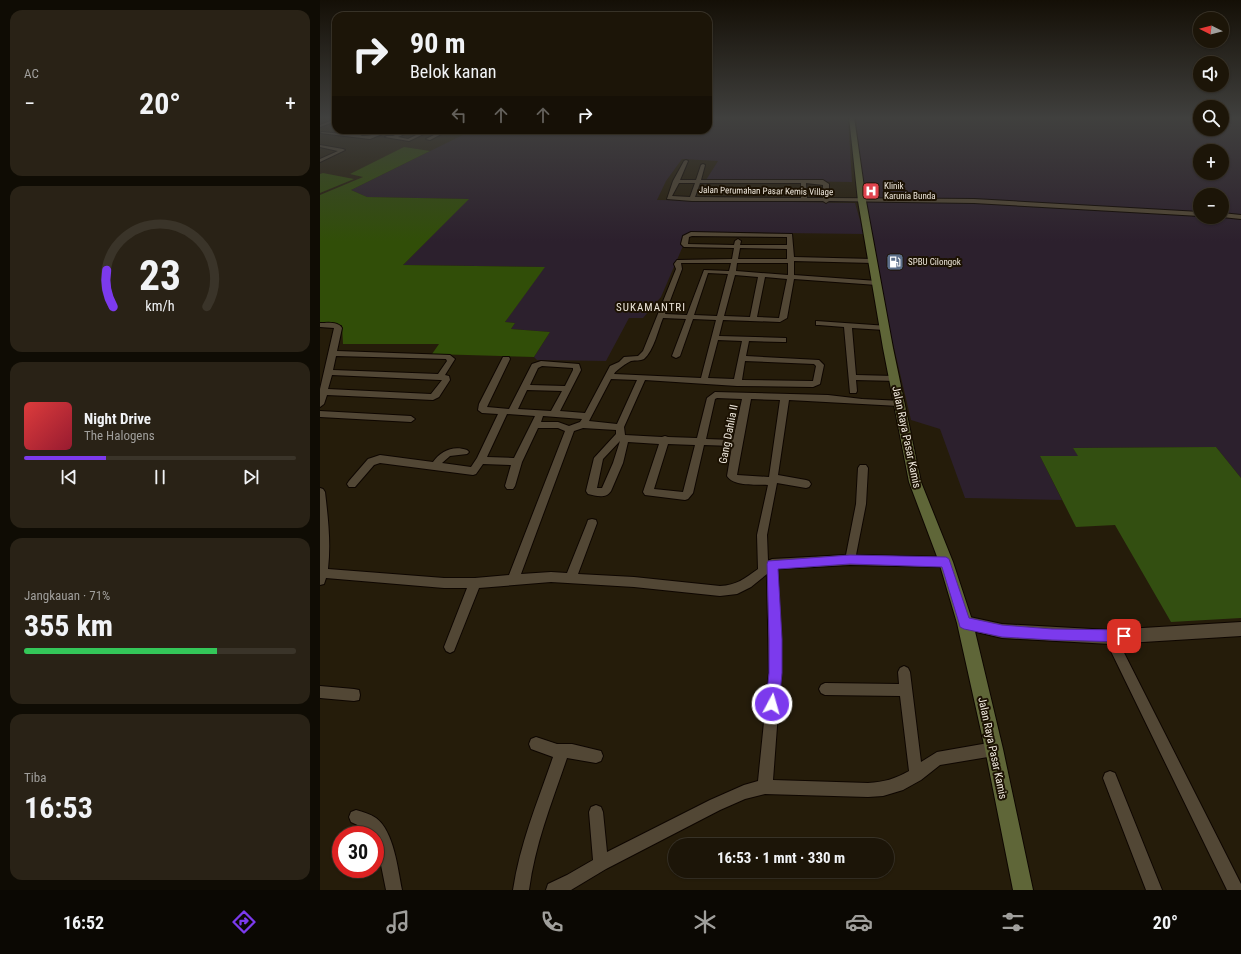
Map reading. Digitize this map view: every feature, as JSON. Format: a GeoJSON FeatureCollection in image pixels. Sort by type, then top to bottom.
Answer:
{"type":"FeatureCollection","features":[{"type":"Feature","properties":{"kind":"main road","name":"Jalan Raya Pasar Kamis"},"geometry":{"type":"LineString","coordinates":[[856,159],[862,201],[894,379],[915,482],[946,562],[964,623],[994,749],[1023,890]]}},
{"type":"Feature","properties":{"kind":"street"},"geometry":{"type":"LineString","coordinates":[[676,181],[686,161]]}},
{"type":"Feature","properties":{"kind":"street"},"geometry":{"type":"LineString","coordinates":[[692,199],[696,181],[703,165]]}},
{"type":"Feature","properties":{"kind":"street","name":"Jalan Perumahan Pasar Kemis Village"},"geometry":{"type":"LineString","coordinates":[[826,201],[826,184],[803,182],[781,191],[760,191],[738,190],[718,181],[676,181],[669,199],[692,199],[716,193],[738,190],[781,191],[804,200],[826,201],[974,201],[1193,214]]}},
{"type":"Feature","properties":{"kind":"street"},"geometry":{"type":"LineString","coordinates":[[716,193],[718,181]]}},
{"type":"Feature","properties":{"kind":"street"},"geometry":{"type":"LineString","coordinates":[[803,182],[804,200]]}},
{"type":"Feature","properties":{"kind":"street"},"geometry":{"type":"LineString","coordinates":[[1229,216],[1241,217]]}},
{"type":"Feature","properties":{"kind":"street"},"geometry":{"type":"LineString","coordinates":[[660,316],[782,320],[790,277],[790,247],[790,237],[789,235],[691,234],[686,236],[684,244],[686,246],[790,247]]}},
{"type":"Feature","properties":{"kind":"street"},"geometry":{"type":"LineString","coordinates":[[704,380],[732,273],[739,234]]}},
{"type":"Feature","properties":{"kind":"street"},"geometry":{"type":"LineString","coordinates":[[513,580],[570,429],[585,420],[615,366],[622,364],[628,359],[640,358],[646,352],[679,269],[677,264],[679,261],[873,261]]}},
{"type":"Feature","properties":{"kind":"street"},"geometry":{"type":"LineString","coordinates":[[676,356],[706,271],[877,283]]}},
{"type":"Feature","properties":{"kind":"street"},"geometry":{"type":"LineString","coordinates":[[754,320],[762,274]]}},
{"type":"Feature","properties":{"kind":"street"},"geometry":{"type":"LineString","coordinates":[[819,323],[885,328]]}},
{"type":"Feature","properties":{"kind":"street"},"geometry":{"type":"LineString","coordinates":[[320,325],[337,326],[338,328],[329,372],[320,404]]}},
{"type":"Feature","properties":{"kind":"street"},"geometry":{"type":"LineString","coordinates":[[848,326],[853,391]]}},
{"type":"Feature","properties":{"kind":"street"},"geometry":{"type":"LineString","coordinates":[[714,338],[783,340]]}},
{"type":"Feature","properties":{"kind":"street"},"geometry":{"type":"LineString","coordinates":[[737,382],[746,339]]}},
{"type":"Feature","properties":{"kind":"street"},"geometry":{"type":"LineString","coordinates":[[332,353],[450,359],[451,361],[440,377]]}},
{"type":"Feature","properties":{"kind":"street"},"geometry":{"type":"LineString","coordinates":[[609,376],[737,382],[813,384],[817,382],[820,365],[816,362],[742,358]]}},
{"type":"Feature","properties":{"kind":"street"},"geometry":{"type":"LineString","coordinates":[[506,359],[482,408],[484,411],[554,414],[585,420],[621,434],[665,439],[737,443]]}},
{"type":"Feature","properties":{"kind":"street"},"geometry":{"type":"LineString","coordinates":[[352,484],[375,460],[380,459],[435,467],[470,471],[474,470],[535,366],[541,363],[576,366],[577,370],[554,414]]}},
{"type":"Feature","properties":{"kind":"street"},"geometry":{"type":"LineString","coordinates":[[324,392],[428,398],[436,395],[446,380],[440,377],[329,372]]}},
{"type":"Feature","properties":{"kind":"street"},"geometry":{"type":"LineString","coordinates":[[853,377],[894,379]]}},
{"type":"Feature","properties":{"kind":"street"},"geometry":{"type":"LineString","coordinates":[[621,434],[599,458],[591,492],[603,493],[606,491],[618,464],[621,434],[642,378]]}},
{"type":"Feature","properties":{"kind":"street"},"geometry":{"type":"LineString","coordinates":[[524,387],[567,389]]}},
{"type":"Feature","properties":{"kind":"street"},"geometry":{"type":"LineString","coordinates":[[665,439],[648,492],[683,496],[688,493],[712,397],[717,395],[785,397],[899,403]]}},
{"type":"Feature","properties":{"kind":"street","name":"Gang Dahlia II"},"geometry":{"type":"LineString","coordinates":[[747,396],[737,443],[733,478],[773,478]]}},
{"type":"Feature","properties":{"kind":"street"},"geometry":{"type":"LineString","coordinates":[[765,787],[775,673],[767,568],[762,535],[773,478],[785,397]]}},
{"type":"Feature","properties":{"kind":"street"},"geometry":{"type":"LineString","coordinates":[[320,414],[411,419]]}},
{"type":"Feature","properties":{"kind":"street"},"geometry":{"type":"LineString","coordinates":[[510,486],[517,462],[540,414]]}},
{"type":"Feature","properties":{"kind":"street"},"geometry":{"type":"LineString","coordinates":[[534,425],[558,425],[570,429]]}},
{"type":"Feature","properties":{"kind":"street"},"geometry":{"type":"LineString","coordinates":[[435,467],[444,454],[450,452],[464,452]]}},
{"type":"Feature","properties":{"kind":"street"},"geometry":{"type":"LineString","coordinates":[[481,460],[517,462]]}},
{"type":"Feature","properties":{"kind":"street"},"geometry":{"type":"LineString","coordinates":[[850,560],[861,504],[863,468]]}},
{"type":"Feature","properties":{"kind":"street"},"geometry":{"type":"LineString","coordinates":[[773,478],[806,484]]}},
{"type":"Feature","properties":{"kind":"street"},"geometry":{"type":"LineString","coordinates":[[320,492],[321,512],[324,522],[325,547],[321,576],[444,583],[475,583],[551,577],[634,582],[720,591],[733,590],[747,583],[767,568],[850,560],[946,562]]}},
{"type":"Feature","properties":{"kind":"street"},"geometry":{"type":"LineString","coordinates":[[571,578],[592,523]]}},
{"type":"Feature","properties":{"kind":"street"},"geometry":{"type":"LineString","coordinates":[[450,647],[475,583]]}},
{"type":"Feature","properties":{"kind":"street"},"geometry":{"type":"LineString","coordinates":[[964,623],[1002,631],[1110,637],[1241,629]]}},
{"type":"Feature","properties":{"kind":"street"},"geometry":{"type":"LineString","coordinates":[[1110,637],[1234,890]]}},
{"type":"Feature","properties":{"kind":"street"},"geometry":{"type":"LineString","coordinates":[[904,672],[916,775]]}},
{"type":"Feature","properties":{"kind":"street"},"geometry":{"type":"LineString","coordinates":[[825,689],[906,690]]}},
{"type":"Feature","properties":{"kind":"street"},"geometry":{"type":"LineString","coordinates":[[320,692],[354,695]]}},
{"type":"Feature","properties":{"kind":"street"},"geometry":{"type":"LineString","coordinates":[[536,744],[556,751],[572,751],[596,756]]}},
{"type":"Feature","properties":{"kind":"street"},"geometry":{"type":"LineString","coordinates":[[554,890],[714,805],[744,792],[765,787],[868,790],[883,789],[898,785],[916,775],[937,759],[994,749]]}},
{"type":"Feature","properties":{"kind":"street"},"geometry":{"type":"LineString","coordinates":[[521,890],[524,867],[529,847],[562,751]]}},
{"type":"Feature","properties":{"kind":"street"},"geometry":{"type":"LineString","coordinates":[[1110,778],[1154,890]]}},
{"type":"Feature","properties":{"kind":"street"},"geometry":{"type":"LineString","coordinates":[[596,812],[601,864]]}},
{"type":"Feature","properties":{"kind":"street"},"geometry":{"type":"LineString","coordinates":[[356,817],[372,824],[378,831],[385,846],[394,890]]}},
{"type":"Feature","properties":{"kind":"shaded area"},"geometry":{"type":"Polygon","coordinates":[[[415,159],[851,159],[852,182],[706,180],[718,161],[682,159],[666,181],[657,200],[855,203],[864,234],[689,232],[661,297],[643,318],[629,318],[606,361],[537,360],[534,357],[550,332],[511,329],[515,323],[505,322],[544,267],[403,265],[468,199],[367,197],[351,190],[415,159]]]}},
{"type":"Feature","properties":{"kind":"shaded area"},"geometry":{"type":"Polygon","coordinates":[[[860,159],[1193,159],[1193,180],[1229,180],[1229,159],[1241,159],[1241,478],[1216,447],[1073,448],[1079,456],[1040,456],[1062,500],[965,498],[940,429],[911,420],[890,331],[862,182],[860,159]]]}},
{"type":"Feature","properties":{"kind":"green space"},"geometry":{"type":"Polygon","coordinates":[[[381,159],[415,159],[351,190],[367,197],[469,199],[403,265],[545,267],[505,322],[515,323],[511,329],[550,332],[534,357],[432,354],[439,344],[343,344],[342,325],[320,324],[320,195],[363,177],[350,174],[381,159]]]}},
{"type":"Feature","properties":{"kind":"green space"},"geometry":{"type":"Polygon","coordinates":[[[323,173],[354,179],[320,193],[320,174],[323,173]]]}},
{"type":"Feature","properties":{"kind":"green space"},"geometry":{"type":"Polygon","coordinates":[[[1216,447],[1241,478],[1241,618],[1171,622],[1115,525],[1076,527],[1040,456],[1078,456],[1073,448],[1216,447]]]}},
{"type":"Feature","properties":{"kind":"place","name":"Klinik Karunia Bunda"},"geometry":{"type":"Point","coordinates":[871,191]}},
{"type":"Feature","properties":{"kind":"place","name":"SPBU Cilongok"},"geometry":{"type":"Point","coordinates":[895,262]}},
{"type":"Feature","properties":{"kind":"district","name":"SUKAMANTRI"},"geometry":{"type":"Point","coordinates":[651,307]}},
{"type":"Feature","properties":{"kind":"route"},"geometry":{"type":"LineString","coordinates":[[772,704],[776,639],[772,564],[850,560],[946,562],[964,623],[1002,631],[1110,637],[1124,636]]}}]}
